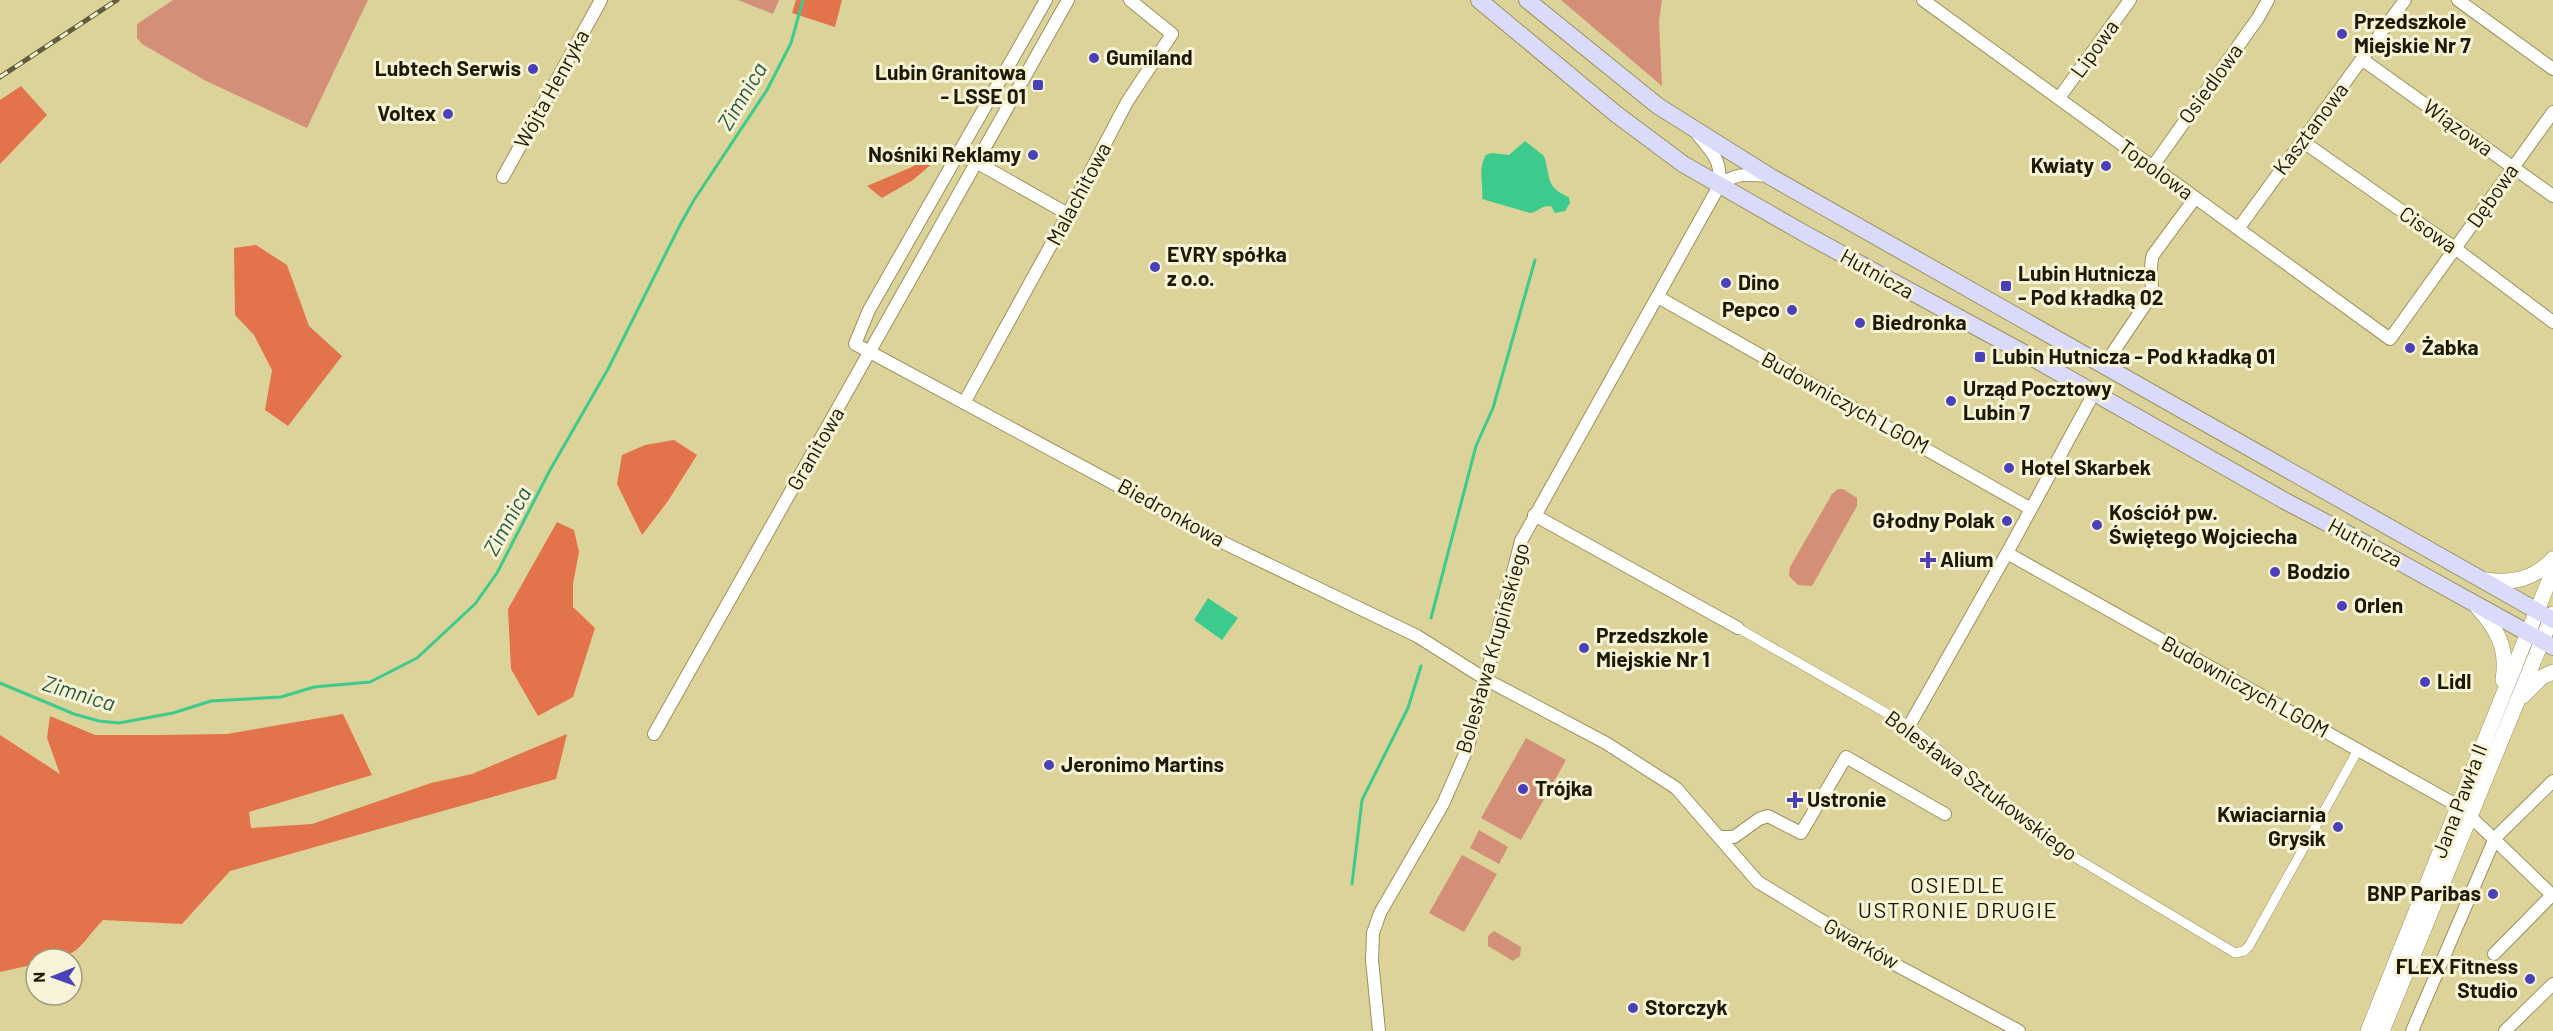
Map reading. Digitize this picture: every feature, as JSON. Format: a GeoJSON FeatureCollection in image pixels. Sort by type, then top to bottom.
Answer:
{"type":"FeatureCollection","features":[{"type":"Feature","properties":{"kind":"main road","name":"Hutnicza"},"geometry":{"type":"LineString","coordinates":[[1479,0],[1616,114],[1683,164],[1719,186],[1906,290],[2024,352],[2285,501],[2472,601],[2547,644]]}},
{"type":"Feature","properties":{"kind":"main road","name":"Hutnicza"},"geometry":{"type":"LineString","coordinates":[[1527,0],[1658,106],[1771,177],[2548,616]]}},
{"type":"Feature","properties":{"kind":"street","name":"Wójta Henryka"},"geometry":{"type":"LineString","coordinates":[[503,177],[601,0]]}},
{"type":"Feature","properties":{"kind":"street"},"geometry":{"type":"LineString","coordinates":[[1046,0],[958,155],[976,162],[1068,214]]}},
{"type":"Feature","properties":{"kind":"street","name":"Granitowa"},"geometry":{"type":"LineString","coordinates":[[654,734],[1068,0]]}},
{"type":"Feature","properties":{"kind":"street","name":"Malachitowa"},"geometry":{"type":"LineString","coordinates":[[964,403],[1127,102],[1172,34],[1130,0]]}},
{"type":"Feature","properties":{"kind":"street","name":"Lipowa"},"geometry":{"type":"LineString","coordinates":[[2059,98],[2130,0]]}},
{"type":"Feature","properties":{"kind":"street","name":"Osiedlowa"},"geometry":{"type":"LineString","coordinates":[[2152,166],[2258,18],[2268,0]]}},
{"type":"Feature","properties":{"kind":"street","name":"Kasztanowa"},"geometry":{"type":"LineString","coordinates":[[2238,229],[2405,0]]}},
{"type":"Feature","properties":{"kind":"street"},"geometry":{"type":"LineString","coordinates":[[2458,0],[2553,69]]}},
{"type":"Feature","properties":{"kind":"street","name":"Topolowa"},"geometry":{"type":"LineString","coordinates":[[1929,2],[2390,339]]}},
{"type":"Feature","properties":{"kind":"street","name":"Wiązowa"},"geometry":{"type":"LineString","coordinates":[[2363,60],[2553,196]]}},
{"type":"Feature","properties":{"kind":"street","name":"Dębowa"},"geometry":{"type":"LineString","coordinates":[[2390,339],[2553,112]]}},
{"type":"Feature","properties":{"kind":"street"},"geometry":{"type":"LineString","coordinates":[[1695,131],[1718,162],[1721,172],[1719,186]]}},
{"type":"Feature","properties":{"kind":"street","name":"Cisowa"},"geometry":{"type":"LineString","coordinates":[[2302,141],[2456,249],[2552,322]]}},
{"type":"Feature","properties":{"kind":"street","name":"Biedronkowa"},"geometry":{"type":"LineString","coordinates":[[958,155],[869,310],[855,344],[1224,543],[1417,636],[1487,680]]}},
{"type":"Feature","properties":{"kind":"street"},"geometry":{"type":"LineString","coordinates":[[1719,186],[1736,175],[1771,177]]}},
{"type":"Feature","properties":{"kind":"street","name":"Bolesława Krupińskiego"},"geometry":{"type":"LineString","coordinates":[[1379,1031],[1372,960],[1373,933],[1380,914],[1443,804],[1468,747],[1487,680],[1515,562],[1534,515],[1719,186]]}},
{"type":"Feature","properties":{"kind":"street"},"geometry":{"type":"LineString","coordinates":[[2104,364],[2151,296],[2153,288],[2150,262],[2153,255],[2195,198]]}},
{"type":"Feature","properties":{"kind":"street","name":"Budowniczych LGOM"},"geometry":{"type":"LineString","coordinates":[[1658,297],[2031,509]]}},
{"type":"Feature","properties":{"kind":"street"},"geometry":{"type":"LineString","coordinates":[[1909,726],[2094,393]]}},
{"type":"Feature","properties":{"kind":"street","name":"Bolesława Sztukowskiego"},"geometry":{"type":"LineString","coordinates":[[1534,515],[1909,726],[2056,846],[2225,948],[2238,953],[2249,946],[2358,750]]}},
{"type":"Feature","properties":{"kind":"street","name":"Budowniczych LGOM"},"geometry":{"type":"LineString","coordinates":[[2007,553],[2458,806]]}},
{"type":"Feature","properties":{"kind":"street"},"geometry":{"type":"LineString","coordinates":[[2487,580],[2504,583],[2527,578],[2541,571],[2553,559]]}},
{"type":"Feature","properties":{"kind":"street","name":"Jana Pawła II"},"geometry":{"type":"LineString","coordinates":[[2382,1031],[2517,702],[2547,644],[2553,571]]}},
{"type":"Feature","properties":{"kind":"street"},"geometry":{"type":"LineString","coordinates":[[2472,601],[2491,622],[2499,635],[2505,653],[2497,707]]}},
{"type":"Feature","properties":{"kind":"street","name":"Jana Pawła II"},"geometry":{"type":"LineString","coordinates":[[2368,1031],[2527,632],[2548,616]]}},
{"type":"Feature","properties":{"kind":"street"},"geometry":{"type":"LineString","coordinates":[[2517,702],[2542,677],[2553,672]]}},
{"type":"Feature","properties":{"kind":"street","name":"Gwarków"},"geometry":{"type":"LineString","coordinates":[[1487,680],[1606,743],[1676,788],[1758,882],[1884,958],[2019,1031]]}},
{"type":"Feature","properties":{"kind":"street"},"geometry":{"type":"LineString","coordinates":[[1719,837],[1734,837],[1759,819],[1768,816],[1801,833],[1846,757],[1945,814]]}},
{"type":"Feature","properties":{"kind":"street"},"geometry":{"type":"LineString","coordinates":[[2412,1031],[2494,838],[2553,781]]}},
{"type":"Feature","properties":{"kind":"street"},"geometry":{"type":"LineString","coordinates":[[2458,806],[2553,895],[2493,954]]}},
{"type":"Feature","properties":{"kind":"street"},"geometry":{"type":"LineString","coordinates":[[2505,1031],[2553,984]]}},
{"type":"Feature","properties":{"kind":"shaded area"},"geometry":{"type":"Polygon","coordinates":[[[173,0],[368,0],[307,128],[206,81],[142,44],[137,38],[137,24],[173,0]]]}},
{"type":"Feature","properties":{"kind":"shaded area"},"geometry":{"type":"Polygon","coordinates":[[[738,0],[779,0],[773,14],[738,0]]]}},
{"type":"Feature","properties":{"kind":"shaded area"},"geometry":{"type":"Polygon","coordinates":[[[796,0],[842,0],[835,27],[792,13],[796,0]]]}},
{"type":"Feature","properties":{"kind":"shaded area"},"geometry":{"type":"Polygon","coordinates":[[[1561,0],[1662,0],[1659,21],[1662,86],[1561,0]]]}},
{"type":"Feature","properties":{"kind":"shaded area"},"geometry":{"type":"Polygon","coordinates":[[[21,86],[47,115],[0,164],[0,100],[21,86]]]}},
{"type":"Feature","properties":{"kind":"shaded area"},"geometry":{"type":"Polygon","coordinates":[[[1525,141],[1544,156],[1552,185],[1569,197],[1570,203],[1565,211],[1555,213],[1551,206],[1548,206],[1530,213],[1482,199],[1481,171],[1486,155],[1491,153],[1509,155],[1525,141]]]}},
{"type":"Feature","properties":{"kind":"shaded area"},"geometry":{"type":"Polygon","coordinates":[[[938,150],[942,155],[913,180],[882,198],[867,186],[912,167],[938,150]]]}},
{"type":"Feature","properties":{"kind":"shaded area"},"geometry":{"type":"Polygon","coordinates":[[[256,245],[287,265],[309,326],[342,356],[288,426],[265,410],[272,370],[254,335],[235,315],[234,248],[256,245]]]}},
{"type":"Feature","properties":{"kind":"shaded area"},"geometry":{"type":"Polygon","coordinates":[[[674,440],[697,455],[668,501],[642,535],[617,484],[622,455],[645,445],[674,440]]]}},
{"type":"Feature","properties":{"kind":"shaded area"},"geometry":{"type":"Polygon","coordinates":[[[1838,489],[1843,489],[1857,498],[1857,506],[1812,586],[1798,585],[1789,576],[1790,567],[1832,494],[1838,489]]]}},
{"type":"Feature","properties":{"kind":"shaded area"},"geometry":{"type":"Polygon","coordinates":[[[557,522],[574,530],[579,552],[573,584],[573,607],[595,628],[573,697],[538,716],[511,669],[508,609],[557,522]]]}},
{"type":"Feature","properties":{"kind":"shaded area"},"geometry":{"type":"Polygon","coordinates":[[[1208,598],[1238,618],[1222,640],[1194,620],[1208,598]]]}},
{"type":"Feature","properties":{"kind":"shaded area"},"geometry":{"type":"Polygon","coordinates":[[[343,714],[372,775],[249,812],[251,828],[312,824],[431,783],[472,774],[567,734],[556,779],[230,871],[182,924],[103,920],[79,947],[24,947],[24,967],[0,972],[0,735],[60,774],[47,738],[50,716],[95,735],[227,734],[343,714]]]}},
{"type":"Feature","properties":{"kind":"shaded area","name":"Trójka"},"geometry":{"type":"Polygon","coordinates":[[[1526,738],[1566,760],[1521,840],[1481,818],[1526,738]]]}},
{"type":"Feature","properties":{"kind":"shaded area"},"geometry":{"type":"Polygon","coordinates":[[[1479,830],[1508,847],[1499,864],[1470,848],[1479,830]]]}},
{"type":"Feature","properties":{"kind":"shaded area"},"geometry":{"type":"Polygon","coordinates":[[[1462,855],[1497,874],[1464,932],[1429,913],[1462,855]]]}},
{"type":"Feature","properties":{"kind":"shaded area"},"geometry":{"type":"Polygon","coordinates":[[[1494,931],[1521,947],[1520,956],[1513,961],[1488,946],[1488,936],[1494,931]]]}},
{"type":"Feature","properties":{"kind":"waterway","name":"Zimnica"},"geometry":{"type":"LineString","coordinates":[[0,683],[74,714],[99,721],[119,723],[173,713],[211,701],[281,697],[314,687],[370,682],[417,658],[475,604],[497,573],[550,470],[608,369],[680,225],[767,90],[791,43],[803,0]]}},
{"type":"Feature","properties":{"kind":"waterway"},"geometry":{"type":"LineString","coordinates":[[1431,618],[1476,446],[1493,408],[1535,260]]}},
{"type":"Feature","properties":{"kind":"waterway"},"geometry":{"type":"LineString","coordinates":[[1352,884],[1362,800],[1408,708],[1421,666]]}},
{"type":"Feature","properties":{"kind":"railway"},"geometry":{"type":"LineString","coordinates":[[0,77],[117,0]]}},
{"type":"Feature","properties":{"kind":"place","name":"Przedszkole Miejskie Nr 7"},"geometry":{"type":"Point","coordinates":[2342,34]}},
{"type":"Feature","properties":{"kind":"place","name":"Gumiland"},"geometry":{"type":"Point","coordinates":[1094,58]}},
{"type":"Feature","properties":{"kind":"place","name":"Lubtech Serwis"},"geometry":{"type":"Point","coordinates":[533,69]}},
{"type":"Feature","properties":{"kind":"place","name":"Lubin Granitowa - LSSE 01"},"geometry":{"type":"Point","coordinates":[1038,85]}},
{"type":"Feature","properties":{"kind":"place","name":"Voltex"},"geometry":{"type":"Point","coordinates":[448,114]}},
{"type":"Feature","properties":{"kind":"place","name":"Nośniki Reklamy"},"geometry":{"type":"Point","coordinates":[1033,155]}},
{"type":"Feature","properties":{"kind":"place","name":"Kwiaty"},"geometry":{"type":"Point","coordinates":[2106,166]}},
{"type":"Feature","properties":{"kind":"place","name":"EVRY spółka z o.o."},"geometry":{"type":"Point","coordinates":[1155,267]}},
{"type":"Feature","properties":{"kind":"place","name":"Dino"},"geometry":{"type":"Point","coordinates":[1726,283]}},
{"type":"Feature","properties":{"kind":"place","name":"Lubin Hutnicza - Pod kładką 02"},"geometry":{"type":"Point","coordinates":[2006,286]}},
{"type":"Feature","properties":{"kind":"place","name":"Pepco"},"geometry":{"type":"Point","coordinates":[1792,310]}},
{"type":"Feature","properties":{"kind":"place","name":"Biedronka"},"geometry":{"type":"Point","coordinates":[1860,323]}},
{"type":"Feature","properties":{"kind":"place","name":"Żabka"},"geometry":{"type":"Point","coordinates":[2410,348]}},
{"type":"Feature","properties":{"kind":"place","name":"Lubin Hutnicza - Pod kładką 01"},"geometry":{"type":"Point","coordinates":[1980,357]}},
{"type":"Feature","properties":{"kind":"place","name":"Urząd Pocztowy Lubin 7"},"geometry":{"type":"Point","coordinates":[1951,401]}},
{"type":"Feature","properties":{"kind":"place","name":"Hotel Skarbek"},"geometry":{"type":"Point","coordinates":[2009,468]}},
{"type":"Feature","properties":{"kind":"place","name":"Głodny Polak"},"geometry":{"type":"Point","coordinates":[2007,521]}},
{"type":"Feature","properties":{"kind":"place","name":"Kościół pw. Świętego Wojciecha"},"geometry":{"type":"Point","coordinates":[2097,525]}},
{"type":"Feature","properties":{"kind":"place","name":"Alium"},"geometry":{"type":"Point","coordinates":[1928,560]}},
{"type":"Feature","properties":{"kind":"place","name":"Bodzio"},"geometry":{"type":"Point","coordinates":[2275,572]}},
{"type":"Feature","properties":{"kind":"place","name":"Orlen"},"geometry":{"type":"Point","coordinates":[2342,606]}},
{"type":"Feature","properties":{"kind":"place","name":"Przedszkole Miejskie Nr 1"},"geometry":{"type":"Point","coordinates":[1584,648]}},
{"type":"Feature","properties":{"kind":"place","name":"Lidl"},"geometry":{"type":"Point","coordinates":[2425,682]}},
{"type":"Feature","properties":{"kind":"place","name":"Jeronimo Martins"},"geometry":{"type":"Point","coordinates":[1049,765]}},
{"type":"Feature","properties":{"kind":"place","name":"Trójka"},"geometry":{"type":"Point","coordinates":[1523,789]}},
{"type":"Feature","properties":{"kind":"place","name":"Ustronie"},"geometry":{"type":"Point","coordinates":[1795,800]}},
{"type":"Feature","properties":{"kind":"place","name":"Kwiaciarnia Grysik"},"geometry":{"type":"Point","coordinates":[2338,827]}},
{"type":"Feature","properties":{"kind":"place","name":"BNP Paribas"},"geometry":{"type":"Point","coordinates":[2493,894]}},
{"type":"Feature","properties":{"kind":"place","name":"FLEX Fitness Studio"},"geometry":{"type":"Point","coordinates":[2530,979]}},
{"type":"Feature","properties":{"kind":"place","name":"Storczyk"},"geometry":{"type":"Point","coordinates":[1633,1008]}},
{"type":"Feature","properties":{"kind":"district","name":"OSIEDLE USTRONIE DRUGIE"},"geometry":{"type":"Point","coordinates":[1958,898]}}]}
